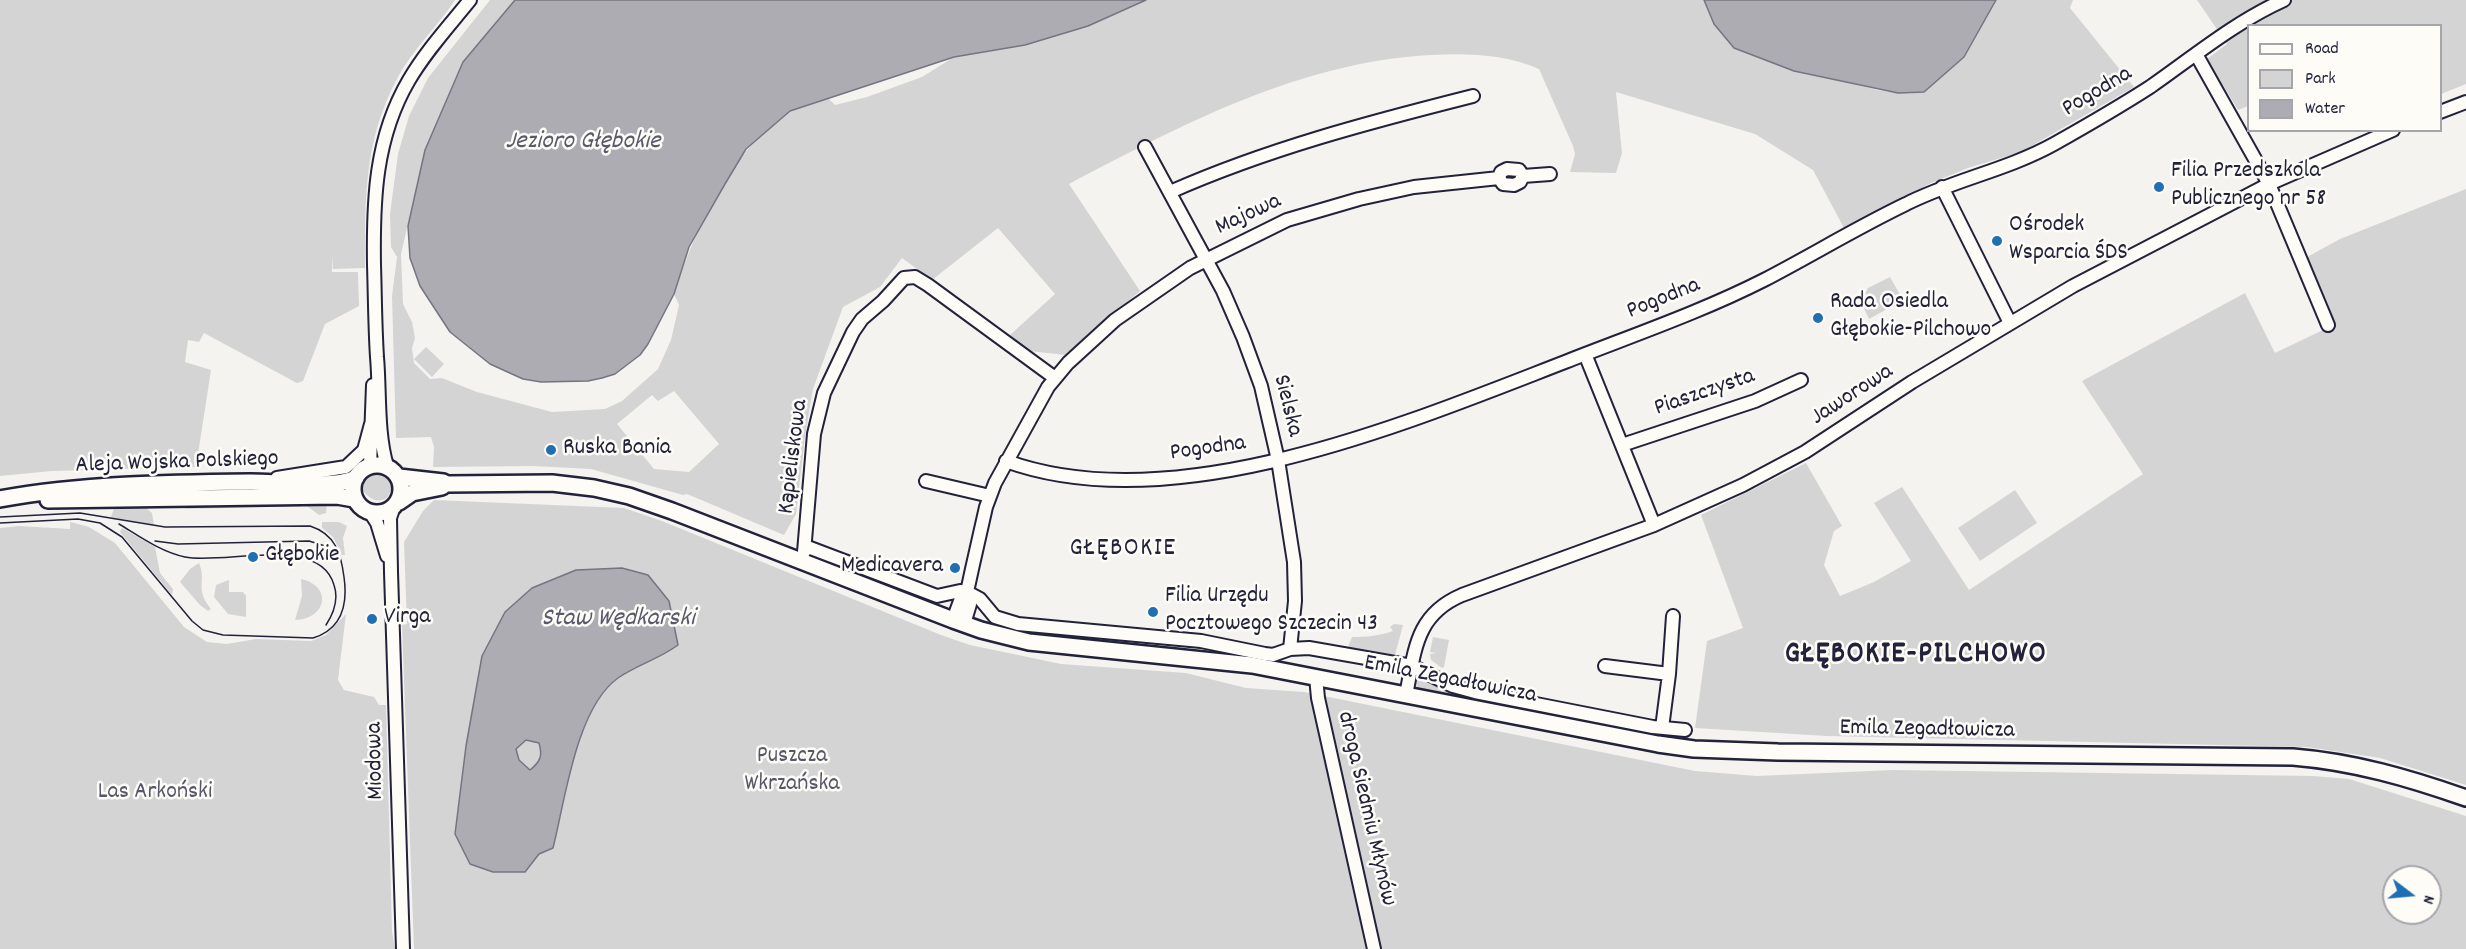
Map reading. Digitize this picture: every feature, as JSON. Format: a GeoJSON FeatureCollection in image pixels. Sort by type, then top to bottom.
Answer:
{"type":"FeatureCollection","features":[{"type":"Feature","properties":{"kind":"main road"},"geometry":{"type":"LineString","coordinates":[[370,466],[387,466],[399,477],[401,486],[396,506],[383,513],[370,512],[354,499],[352,486],[356,477],[370,466]]}},
{"type":"Feature","properties":{"kind":"main road","name":"Aleja Wojska Polskiego"},"geometry":{"type":"LineString","coordinates":[[0,500],[69,489],[251,482],[330,482],[346,481],[356,477]]}},
{"type":"Feature","properties":{"kind":"main road","name":"Emila Zegadłowicza"},"geometry":{"type":"LineString","coordinates":[[399,477],[447,484],[543,482],[606,490],[803,553],[959,622],[1029,642],[1216,660],[1694,749],[1778,752],[2293,757],[2336,761],[2380,770],[2466,798]]}},
{"type":"Feature","properties":{"kind":"main road","name":"Emila Zegadłowicza"},"geometry":{"type":"LineString","coordinates":[[396,506],[412,493],[443,487],[447,484]]}},
{"type":"Feature","properties":{"kind":"main road","name":"Aleja Wojska Polskiego"},"geometry":{"type":"LineString","coordinates":[[0,500],[337,496],[354,499]]}},
{"type":"Feature","properties":{"kind":"street"},"geometry":{"type":"LineString","coordinates":[[387,466],[383,443],[375,333],[373,212],[375,181],[382,144],[395,108],[409,80],[430,48],[470,0]]}},
{"type":"Feature","properties":{"kind":"street","name":"Pogodna"},"geometry":{"type":"LineString","coordinates":[[1006,461],[1052,473],[1121,479],[1212,472],[1278,460],[1396,425],[1698,309],[1762,281],[1908,202],[1942,187],[2037,153],[2123,104],[2251,16],[2284,0]]}},
{"type":"Feature","properties":{"kind":"street"},"geometry":{"type":"LineString","coordinates":[[2196,54],[2269,184],[2328,325]]}},
{"type":"Feature","properties":{"kind":"street"},"geometry":{"type":"LineString","coordinates":[[1170,192],[1216,172],[1290,147],[1473,96]]}},
{"type":"Feature","properties":{"kind":"street"},"geometry":{"type":"LineString","coordinates":[[2442,111],[2466,102]]}},
{"type":"Feature","properties":{"kind":"street","name":"Jaworowa"},"geometry":{"type":"LineString","coordinates":[[1406,695],[1421,630],[1433,613],[1446,602],[1654,525],[1729,492],[1786,463],[1835,434],[1912,382],[2073,286],[2269,184],[2388,132]]}},
{"type":"Feature","properties":{"kind":"street","name":"Sielska"},"geometry":{"type":"LineString","coordinates":[[1145,147],[1208,258],[1252,360],[1266,407],[1278,460],[1295,581],[1290,649]]}},
{"type":"Feature","properties":{"kind":"street","name":"Majowa"},"geometry":{"type":"LineString","coordinates":[[959,622],[970,604],[968,592],[990,496],[1006,461],[1034,410],[1055,378],[1075,356],[1131,307],[1173,278],[1208,258],[1287,220],[1359,199],[1434,184],[1499,177],[1503,184],[1514,185],[1520,182],[1523,176],[1550,174]]}},
{"type":"Feature","properties":{"kind":"street"},"geometry":{"type":"LineString","coordinates":[[1942,187],[2010,323]]}},
{"type":"Feature","properties":{"kind":"street","name":"Kąpieliskowa"},"geometry":{"type":"LineString","coordinates":[[803,553],[815,424],[824,393],[844,346],[862,319],[904,278],[915,277],[928,285],[1055,378]]}},
{"type":"Feature","properties":{"kind":"street"},"geometry":{"type":"LineString","coordinates":[[370,466],[375,333]]}},
{"type":"Feature","properties":{"kind":"street"},"geometry":{"type":"LineString","coordinates":[[1585,354],[1654,525]]}},
{"type":"Feature","properties":{"kind":"street","name":"Piaszczysta"},"geometry":{"type":"LineString","coordinates":[[1622,445],[1755,401],[1801,380]]}},
{"type":"Feature","properties":{"kind":"street"},"geometry":{"type":"LineString","coordinates":[[251,482],[346,467],[364,450],[371,424]]}},
{"type":"Feature","properties":{"kind":"street"},"geometry":{"type":"LineString","coordinates":[[926,481],[990,496]]}},
{"type":"Feature","properties":{"kind":"street","name":"Miodowa"},"geometry":{"type":"LineString","coordinates":[[396,506],[390,518],[403,949]]}},
{"type":"Feature","properties":{"kind":"street","name":"Miodowa"},"geometry":{"type":"LineString","coordinates":[[370,512],[378,523],[392,572]]}},
{"type":"Feature","properties":{"kind":"street"},"geometry":{"type":"LineString","coordinates":[[803,553],[937,596],[960,591],[968,592],[980,599],[995,617],[1018,624],[1201,641],[1273,655],[1290,649],[1309,648],[1412,666],[1453,686],[1474,692],[1662,728],[1685,730]]}},
{"type":"Feature","properties":{"kind":"street"},"geometry":{"type":"LineString","coordinates":[[1662,728],[1673,616]]}},
{"type":"Feature","properties":{"kind":"street"},"geometry":{"type":"LineString","coordinates":[[1605,666],[1669,674]]}},
{"type":"Feature","properties":{"kind":"street","name":"droga Siedmiu Młynów"},"geometry":{"type":"LineString","coordinates":[[1316,677],[1318,698],[1374,949]]}},
{"type":"Feature","properties":{"kind":"green space"},"geometry":{"type":"Polygon","coordinates":[[[0,0],[455,0],[404,67],[387,100],[378,124],[369,170],[365,217],[365,268],[333,269],[332,256],[332,272],[358,272],[359,306],[325,324],[303,381],[297,383],[204,333],[199,342],[188,340],[185,362],[211,370],[196,467],[52,471],[0,476],[0,0]]]}},
{"type":"Feature","properties":{"kind":"green space"},"geometry":{"type":"Polygon","coordinates":[[[490,0],[515,0],[463,62],[425,150],[401,254],[403,304],[412,322],[415,338],[412,348],[414,363],[430,379],[442,378],[477,392],[552,412],[605,409],[622,401],[658,369],[671,340],[679,305],[674,294],[704,218],[732,170],[748,149],[788,112],[827,97],[835,105],[867,97],[922,77],[954,57],[1025,45],[1088,26],[1146,0],[1704,0],[1714,24],[1838,80],[1898,93],[1949,68],[1964,57],[1996,0],[2073,0],[2070,8],[2134,87],[2021,152],[1968,168],[1931,183],[1844,228],[1813,170],[1755,134],[1616,92],[1622,153],[1616,173],[1570,172],[1575,154],[1573,146],[1539,69],[1513,60],[1459,54],[1431,55],[1383,60],[1289,83],[1199,119],[1069,184],[1140,291],[1066,355],[1029,351],[1010,335],[1055,294],[998,228],[932,280],[902,258],[880,287],[843,307],[813,389],[796,514],[784,535],[687,494],[683,495],[591,469],[533,466],[433,467],[434,447],[431,437],[396,438],[392,296],[397,257],[391,247],[390,214],[398,154],[409,116],[428,78],[490,0]],[[674,391],[658,401],[652,395],[617,424],[654,469],[689,472],[719,444],[674,391]]]}},
{"type":"Feature","properties":{"kind":"green space"},"geometry":{"type":"Polygon","coordinates":[[[2197,0],[2466,0],[2466,84],[2442,94],[2442,24],[2247,24],[2247,106],[2238,110],[2207,59],[2227,44],[2197,0]]]}},
{"type":"Feature","properties":{"kind":"green space"},"geometry":{"type":"Polygon","coordinates":[[[2466,189],[2466,785],[2380,758],[2307,747],[1827,736],[1695,728],[1707,641],[1743,628],[1701,515],[1806,463],[1842,526],[1834,531],[1824,565],[1840,596],[1874,582],[1911,561],[1874,503],[1902,487],[1969,590],[2143,474],[2082,381],[2245,293],[2275,353],[2325,329],[2296,265],[2340,239],[2466,189]]]}},
{"type":"Feature","properties":{"kind":"green space"},"geometry":{"type":"Polygon","coordinates":[[[1890,277],[1903,300],[1869,319],[1858,296],[1890,277]]]}},
{"type":"Feature","properties":{"kind":"green space"},"geometry":{"type":"Polygon","coordinates":[[[426,347],[444,364],[432,377],[414,359],[426,347]]]}},
{"type":"Feature","properties":{"kind":"green space"},"geometry":{"type":"Polygon","coordinates":[[[378,472],[389,476],[393,487],[387,498],[382,500],[375,500],[359,487],[364,479],[378,472]]]}},
{"type":"Feature","properties":{"kind":"green space"},"geometry":{"type":"Polygon","coordinates":[[[2015,490],[2037,523],[1980,561],[1958,528],[2015,490]]]}},
{"type":"Feature","properties":{"kind":"green space","name":"Puszcza Wkrzańska"},"geometry":{"type":"Polygon","coordinates":[[[434,500],[624,508],[662,521],[970,645],[1061,664],[1186,673],[1246,688],[1304,692],[1695,771],[1757,776],[1893,770],[2313,776],[2349,779],[2466,816],[2466,949],[414,949],[402,625],[407,624],[404,542],[423,511],[434,500]],[[669,601],[482,656],[539,854],[553,847],[573,759],[589,716],[600,697],[614,681],[636,666],[678,645],[669,601]]]}},
{"type":"Feature","properties":{"kind":"green space"},"geometry":{"type":"Polygon","coordinates":[[[327,501],[326,513],[319,515],[307,506],[188,509],[172,506],[176,503],[327,501]]]}},
{"type":"Feature","properties":{"kind":"green space"},"geometry":{"type":"Polygon","coordinates":[[[116,503],[143,505],[152,513],[154,525],[111,517],[116,503]]]}},
{"type":"Feature","properties":{"kind":"green space","name":"Las Arkoński"},"geometry":{"type":"Polygon","coordinates":[[[70,522],[89,527],[115,543],[184,627],[207,642],[227,644],[256,639],[311,641],[326,635],[346,614],[338,680],[344,690],[374,697],[379,705],[386,705],[392,931],[395,949],[0,949],[0,528],[19,526],[70,529],[70,522]]]}},
{"type":"Feature","properties":{"kind":"green space"},"geometry":{"type":"Polygon","coordinates":[[[322,522],[339,522],[347,526],[343,538],[345,555],[342,555],[333,537],[322,528],[322,522]]]}},
{"type":"Feature","properties":{"kind":"green space"},"geometry":{"type":"Polygon","coordinates":[[[122,528],[155,547],[160,573],[173,589],[172,595],[120,532],[122,528]]]}},
{"type":"Feature","properties":{"kind":"green space"},"geometry":{"type":"Polygon","coordinates":[[[199,563],[203,596],[211,609],[208,611],[180,582],[190,569],[199,563]]]}},
{"type":"Feature","properties":{"kind":"green space"},"geometry":{"type":"Polygon","coordinates":[[[301,579],[318,588],[322,595],[322,602],[314,614],[295,620],[302,596],[301,579]]]}},
{"type":"Feature","properties":{"kind":"green space"},"geometry":{"type":"Polygon","coordinates":[[[229,580],[229,592],[243,592],[246,596],[246,617],[228,614],[214,597],[216,585],[229,580]]]}},
{"type":"Feature","properties":{"kind":"green space"},"geometry":{"type":"Polygon","coordinates":[[[1394,624],[1403,625],[1395,655],[1348,647],[1352,637],[1388,633],[1393,631],[1390,627],[1394,624]]]}},
{"type":"Feature","properties":{"kind":"green space"},"geometry":{"type":"Polygon","coordinates":[[[1433,637],[1449,640],[1442,668],[1431,660],[1430,654],[1436,653],[1430,652],[1433,637]]]}},
{"type":"Feature","properties":{"kind":"green space"},"geometry":{"type":"Polygon","coordinates":[[[1420,675],[1686,734],[1689,743],[1420,691],[1414,682],[1420,675]]]}},
{"type":"Feature","properties":{"kind":"green space"},"geometry":{"type":"Polygon","coordinates":[[[526,740],[539,743],[541,752],[538,762],[529,770],[519,760],[516,749],[526,740]]]}},
{"type":"Feature","properties":{"kind":"water","name":"Jezioro Głębokie"},"geometry":{"type":"Polygon","coordinates":[[[515,0],[1146,0],[1088,26],[1025,45],[954,57],[790,111],[746,149],[689,247],[674,294],[640,355],[615,374],[602,378],[588,381],[541,382],[523,379],[490,364],[450,332],[420,286],[410,258],[408,226],[425,150],[463,62],[515,0]]]}},
{"type":"Feature","properties":{"kind":"water"},"geometry":{"type":"Polygon","coordinates":[[[1704,0],[1996,0],[1964,57],[1924,92],[1898,93],[1794,71],[1734,48],[1714,24],[1704,0]]]}},
{"type":"Feature","properties":{"kind":"water","name":"Staw Wędkarski"},"geometry":{"type":"Polygon","coordinates":[[[622,568],[648,575],[669,601],[678,645],[618,678],[604,692],[592,711],[574,757],[553,848],[539,854],[525,872],[493,872],[470,864],[455,834],[466,746],[482,656],[505,612],[532,588],[576,570],[622,568]],[[526,740],[516,749],[519,760],[530,770],[540,758],[539,743],[526,740]]]}},
{"type":"Feature","properties":{"kind":"tram line"},"geometry":{"type":"LineString","coordinates":[[0,517],[80,513],[165,527],[310,526],[331,539],[339,552],[345,587],[344,606],[341,615],[331,629],[313,638],[223,635],[203,630],[192,621],[122,537],[100,523],[78,519],[0,523]]}},
{"type":"Feature","properties":{"kind":"tram line"},"geometry":{"type":"LineString","coordinates":[[119,524],[159,548],[185,557],[269,555],[310,560],[325,569],[334,585],[335,606],[326,625]]}},
{"type":"Feature","properties":{"kind":"tram line"},"geometry":{"type":"LineString","coordinates":[[155,541],[178,544],[309,541],[325,546],[338,558]]}},
{"type":"Feature","properties":{"kind":"place","name":"Filia Przedszkola Publicznego nr 58"},"geometry":{"type":"Point","coordinates":[2159,187]}},
{"type":"Feature","properties":{"kind":"place","name":"Ośrodek Wsparcia ŚDS"},"geometry":{"type":"Point","coordinates":[1997,241]}},
{"type":"Feature","properties":{"kind":"place","name":"Rada Osiedla Głębokie-Pilchowo"},"geometry":{"type":"Point","coordinates":[1818,318]}},
{"type":"Feature","properties":{"kind":"place","name":"Ruska Bania"},"geometry":{"type":"Point","coordinates":[551,450]}},
{"type":"Feature","properties":{"kind":"place","name":"Głębokie"},"geometry":{"type":"Point","coordinates":[253,557]}},
{"type":"Feature","properties":{"kind":"place","name":"Medicavera"},"geometry":{"type":"Point","coordinates":[955,568]}},
{"type":"Feature","properties":{"kind":"place","name":"Filia Urzędu Pocztowego Szczecin 43"},"geometry":{"type":"Point","coordinates":[1153,612]}},
{"type":"Feature","properties":{"kind":"place","name":"Virga"},"geometry":{"type":"Point","coordinates":[372,619]}},
{"type":"Feature","properties":{"kind":"district","name":"GŁĘBOKIE"},"geometry":{"type":"Point","coordinates":[1123,550]}},
{"type":"Feature","properties":{"kind":"district","name":"GŁĘBOKIE-PILCHOWO"},"geometry":{"type":"Point","coordinates":[1916,657]}}]}
